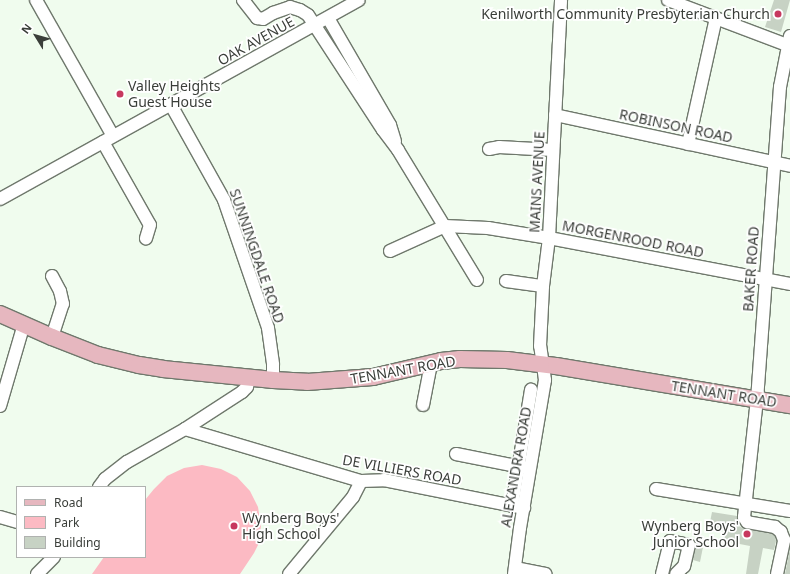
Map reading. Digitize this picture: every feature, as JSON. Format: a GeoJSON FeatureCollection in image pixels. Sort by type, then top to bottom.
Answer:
{"type":"FeatureCollection","features":[{"type":"Feature","properties":{"kind":"main road","name":"TENNANT ROAD"},"geometry":{"type":"LineString","coordinates":[[0,314],[98,355],[139,365],[249,378],[307,382],[359,379],[460,359],[506,360],[544,364],[790,405]]}},
{"type":"Feature","properties":{"kind":"street"},"geometry":{"type":"LineString","coordinates":[[36,0],[108,139],[150,225],[146,238]]}},
{"type":"Feature","properties":{"kind":"street"},"geometry":{"type":"LineString","coordinates":[[243,0],[257,18],[263,19],[273,12],[290,7],[300,10],[308,16],[382,130],[398,150],[477,280]]}},
{"type":"Feature","properties":{"kind":"street","name":"OAK AVENUE"},"geometry":{"type":"LineString","coordinates":[[0,199],[359,0]]}},
{"type":"Feature","properties":{"kind":"street","name":"MAINS AVENUE"},"geometry":{"type":"LineString","coordinates":[[544,364],[540,350],[543,286],[549,238],[561,0]]}},
{"type":"Feature","properties":{"kind":"street"},"geometry":{"type":"LineString","coordinates":[[668,0],[716,18],[789,42]]}},
{"type":"Feature","properties":{"kind":"street"},"geometry":{"type":"LineString","coordinates":[[328,18],[390,125],[398,150]]}},
{"type":"Feature","properties":{"kind":"street"},"geometry":{"type":"LineString","coordinates":[[688,144],[716,18]]}},
{"type":"Feature","properties":{"kind":"street","name":"BAKER ROAD"},"geometry":{"type":"LineString","coordinates":[[777,574],[784,540],[783,534],[775,527],[747,522],[744,517],[757,400],[780,87],[789,42]]}},
{"type":"Feature","properties":{"kind":"street","name":"SUNNINGDALE ROAD"},"geometry":{"type":"LineString","coordinates":[[171,105],[224,200],[268,328],[273,365],[273,380]]}},
{"type":"Feature","properties":{"kind":"street","name":"ROBINSON ROAD"},"geometry":{"type":"LineString","coordinates":[[555,115],[790,166]]}},
{"type":"Feature","properties":{"kind":"street"},"geometry":{"type":"LineString","coordinates":[[490,149],[499,147],[553,150]]}},
{"type":"Feature","properties":{"kind":"street"},"geometry":{"type":"LineString","coordinates":[[390,251],[445,226]]}},
{"type":"Feature","properties":{"kind":"street","name":"MORGENROOD ROAD"},"geometry":{"type":"LineString","coordinates":[[445,226],[488,228],[549,238],[790,284]]}},
{"type":"Feature","properties":{"kind":"street"},"geometry":{"type":"LineString","coordinates":[[52,276],[60,291],[63,304],[52,337]]}},
{"type":"Feature","properties":{"kind":"street"},"geometry":{"type":"LineString","coordinates":[[506,281],[543,286]]}},
{"type":"Feature","properties":{"kind":"street"},"geometry":{"type":"LineString","coordinates":[[0,406],[24,324]]}},
{"type":"Feature","properties":{"kind":"street"},"geometry":{"type":"LineString","coordinates":[[423,405],[431,364]]}},
{"type":"Feature","properties":{"kind":"street","name":"ALEXANDRA ROAD"},"geometry":{"type":"LineString","coordinates":[[514,571],[518,507],[529,484],[545,380],[544,364]]}},
{"type":"Feature","properties":{"kind":"street"},"geometry":{"type":"LineString","coordinates":[[100,486],[105,479],[127,462],[242,392],[247,387],[249,378]]}},
{"type":"Feature","properties":{"kind":"street"},"geometry":{"type":"LineString","coordinates":[[518,507],[516,482],[531,390]]}},
{"type":"Feature","properties":{"kind":"street"},"geometry":{"type":"LineString","coordinates":[[526,419],[540,420]]}},
{"type":"Feature","properties":{"kind":"street","name":"DE VILLIERS ROAD"},"geometry":{"type":"LineString","coordinates":[[185,428],[361,481],[384,480],[518,507]]}},
{"type":"Feature","properties":{"kind":"street"},"geometry":{"type":"LineString","coordinates":[[456,454],[531,469]]}},
{"type":"Feature","properties":{"kind":"street"},"geometry":{"type":"LineString","coordinates":[[290,574],[353,497],[361,481]]}},
{"type":"Feature","properties":{"kind":"street"},"geometry":{"type":"LineString","coordinates":[[516,482],[529,484]]}},
{"type":"Feature","properties":{"kind":"street"},"geometry":{"type":"LineString","coordinates":[[656,489],[740,502],[745,505],[790,511]]}},
{"type":"Feature","properties":{"kind":"street"},"geometry":{"type":"LineString","coordinates":[[0,517],[16,522]]}},
{"type":"Feature","properties":{"kind":"street"},"geometry":{"type":"LineString","coordinates":[[662,574],[670,541],[689,545],[684,566],[676,574]]}},
{"type":"Feature","properties":{"kind":"street"},"geometry":{"type":"LineString","coordinates":[[37,574],[53,558]]}},
{"type":"Feature","properties":{"kind":"street"},"geometry":{"type":"LineString","coordinates":[[514,571],[545,574]]}},
{"type":"Feature","properties":{"kind":"green space"},"geometry":{"type":"Polygon","coordinates":[[[202,465],[221,469],[237,477],[250,491],[258,507],[261,526],[258,545],[240,574],[92,574],[103,558],[146,558],[146,499],[167,476],[184,468],[202,465]]]}},
{"type":"Feature","properties":{"kind":"building","name":"Kenilworth Community Presbyterian Church"},"geometry":{"type":"Polygon","coordinates":[[[774,0],[790,0],[781,32],[765,27],[774,0]]]}},
{"type":"Feature","properties":{"kind":"building"},"geometry":{"type":"Polygon","coordinates":[[[712,512],[737,516],[739,526],[775,536],[776,541],[774,550],[763,548],[758,574],[746,574],[750,546],[724,541],[726,530],[709,527],[712,512]]]}},
{"type":"Feature","properties":{"kind":"building"},"geometry":{"type":"Polygon","coordinates":[[[697,540],[704,542],[700,562],[693,560],[697,540]]]}},
{"type":"Feature","properties":{"kind":"building"},"geometry":{"type":"Polygon","coordinates":[[[790,548],[790,574],[785,574],[790,548]]]}},
{"type":"Feature","properties":{"kind":"place","name":"Kenilworth Community Presbyterian Church"},"geometry":{"type":"Point","coordinates":[778,14]}},
{"type":"Feature","properties":{"kind":"place","name":"Valley Heights Guest House"},"geometry":{"type":"Point","coordinates":[120,94]}},
{"type":"Feature","properties":{"kind":"place","name":"Wynberg Boys' High School"},"geometry":{"type":"Point","coordinates":[234,526]}},
{"type":"Feature","properties":{"kind":"place","name":"Wynberg Boys' Junior School"},"geometry":{"type":"Point","coordinates":[747,534]}}]}
